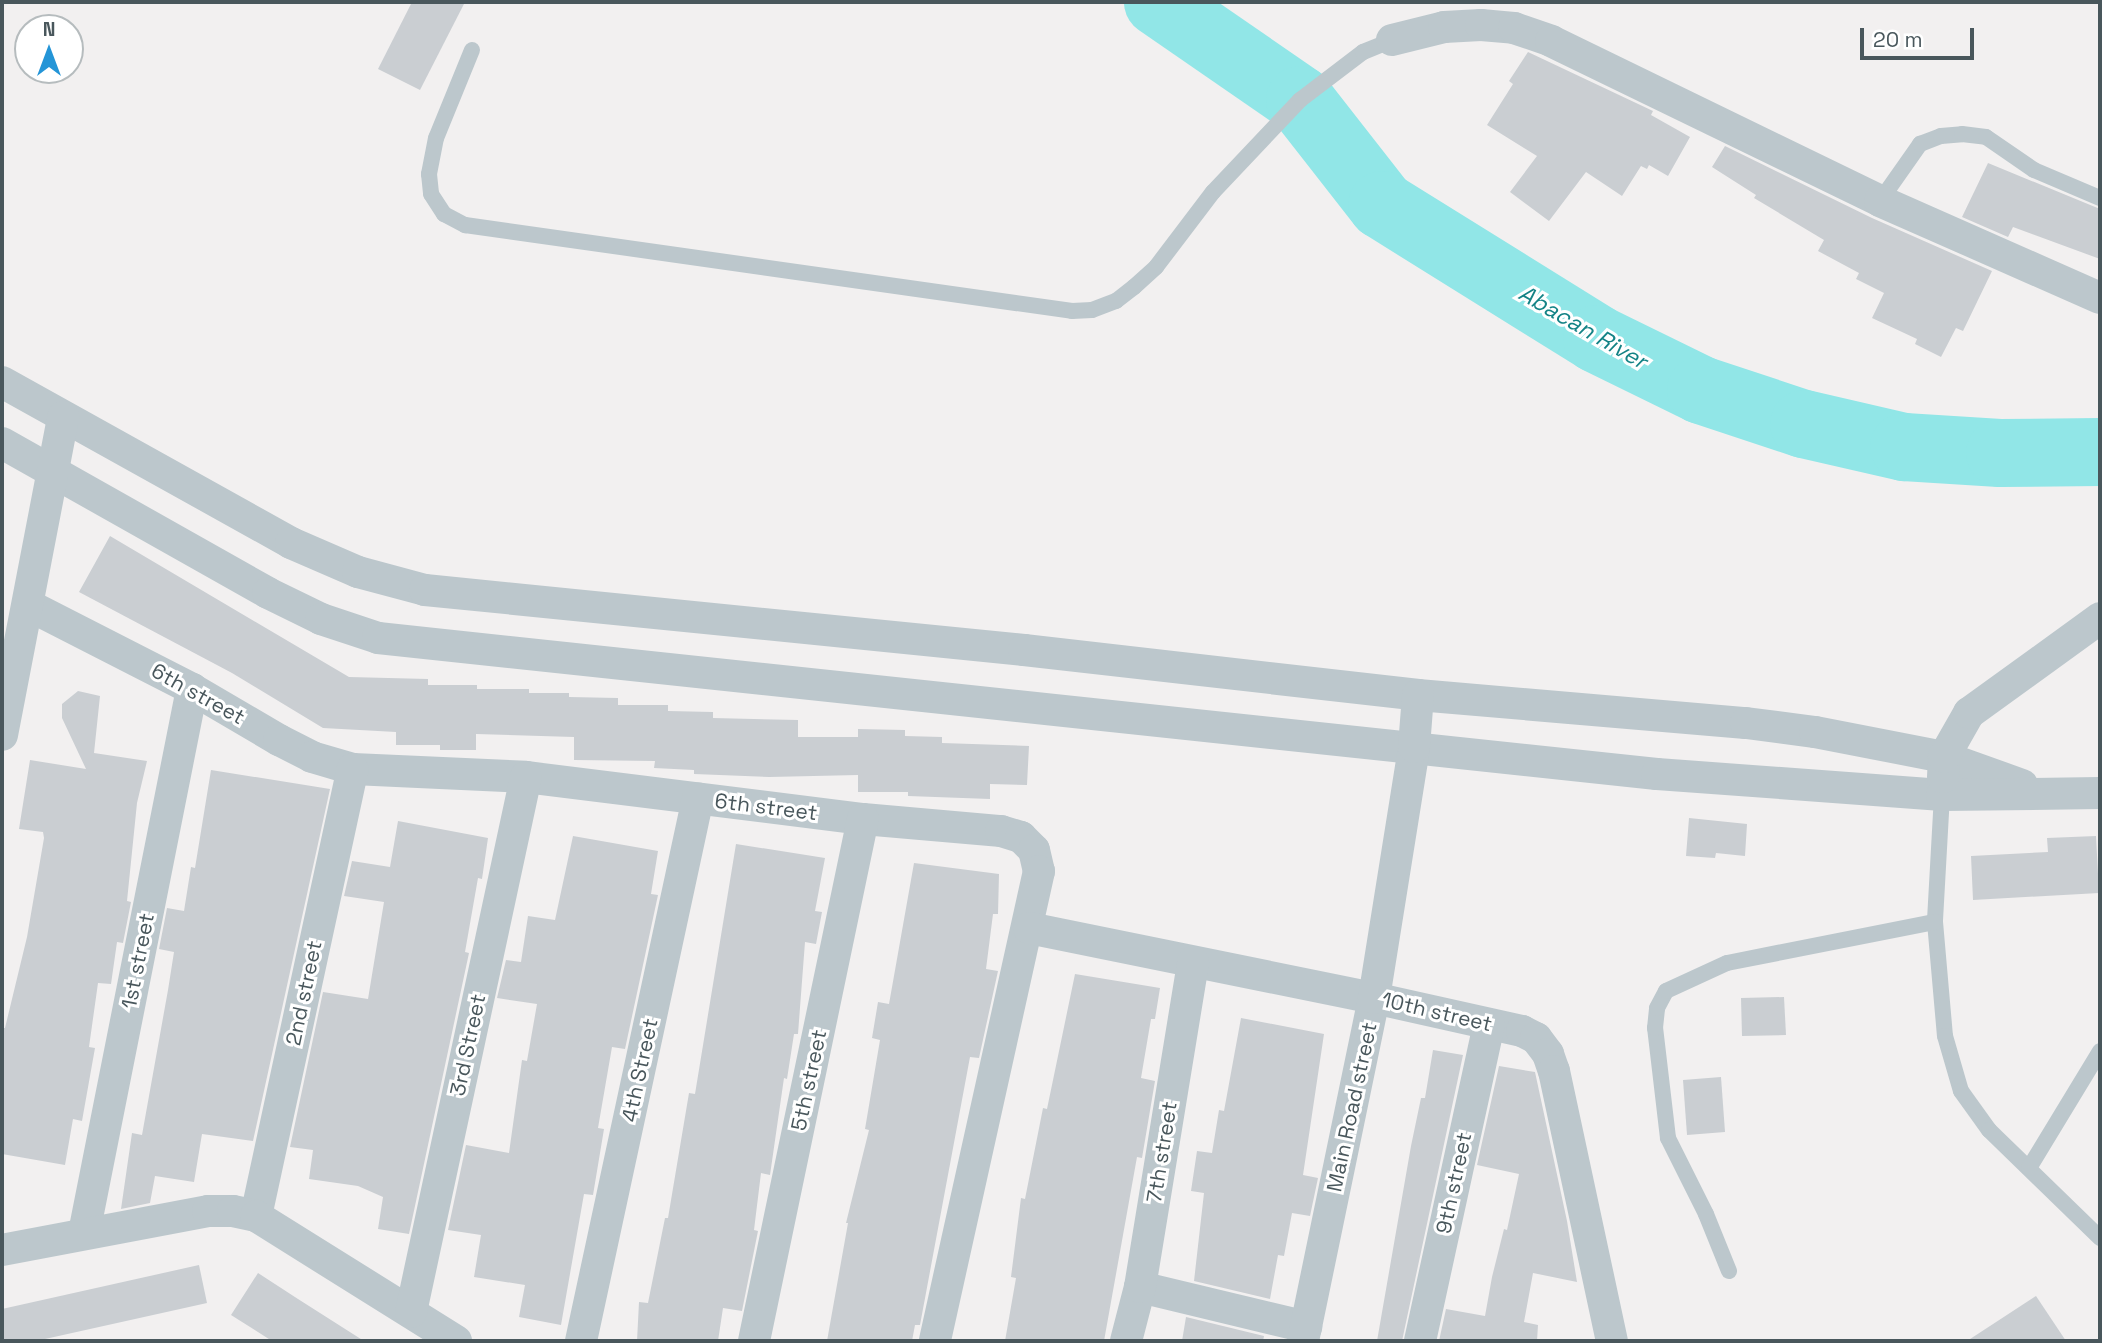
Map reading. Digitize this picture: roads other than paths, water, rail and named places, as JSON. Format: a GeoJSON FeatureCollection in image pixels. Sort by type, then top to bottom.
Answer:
{"type":"FeatureCollection","features":[{"type":"Feature","properties":{"kind":"street"},"geometry":{"type":"LineString","coordinates":[[1392,40],[1444,27],[1481,25],[1514,29],[1586,57],[1880,201],[2100,298]]}},
{"type":"Feature","properties":{"kind":"street"},"geometry":{"type":"LineString","coordinates":[[2,382],[292,543],[358,572],[425,590],[983,645],[1418,695],[1746,723],[1869,741],[1944,757],[2040,792]]}},
{"type":"Feature","properties":{"kind":"street"},"geometry":{"type":"LineString","coordinates":[[2,735],[63,417]]}},
{"type":"Feature","properties":{"kind":"street"},"geometry":{"type":"LineString","coordinates":[[2,443],[268,593],[321,619],[378,638],[947,701],[1657,774],[1942,795],[2100,793]]}},
{"type":"Feature","properties":{"kind":"street","name":"6th street"},"geometry":{"type":"LineString","coordinates":[[28,605],[192,688],[312,757],[353,769],[526,777],[863,819],[1001,831],[1021,837],[1034,850],[1040,871],[935,1341]]}},
{"type":"Feature","properties":{"kind":"street"},"geometry":{"type":"LineString","coordinates":[[1942,795],[1944,757],[1969,713],[2100,618]]}},
{"type":"Feature","properties":{"kind":"street","name":"1st street"},"geometry":{"type":"LineString","coordinates":[[84,1233],[192,688]]}},
{"type":"Feature","properties":{"kind":"street","name":"Main Road street"},"geometry":{"type":"LineString","coordinates":[[1305,1334],[1374,998],[1414,747],[1418,695]]}},
{"type":"Feature","properties":{"kind":"street","name":"2nd street"},"geometry":{"type":"LineString","coordinates":[[256,1216],[353,769]]}},
{"type":"Feature","properties":{"kind":"street","name":"3rd Street"},"geometry":{"type":"LineString","coordinates":[[411,1312],[526,777]]}},
{"type":"Feature","properties":{"kind":"street","name":"4th Street"},"geometry":{"type":"LineString","coordinates":[[581,1341],[698,798]]}},
{"type":"Feature","properties":{"kind":"street","name":"5th street"},"geometry":{"type":"LineString","coordinates":[[754,1341],[863,819]]}},
{"type":"Feature","properties":{"kind":"street","name":"10th street"},"geometry":{"type":"LineString","coordinates":[[1029,928],[1374,998],[1522,1031],[1536,1038],[1548,1054],[1612,1341]]}},
{"type":"Feature","properties":{"kind":"street","name":"7th street"},"geometry":{"type":"LineString","coordinates":[[1126,1341],[1140,1287],[1193,962]]}},
{"type":"Feature","properties":{"kind":"street","name":"9th street"},"geometry":{"type":"LineString","coordinates":[[1420,1341],[1489,1024]]}},
{"type":"Feature","properties":{"kind":"street"},"geometry":{"type":"LineString","coordinates":[[2,1250],[208,1211],[233,1211],[256,1216],[456,1341]]}},
{"type":"Feature","properties":{"kind":"street"},"geometry":{"type":"LineString","coordinates":[[1140,1287],[1305,1334]]}},
{"type":"Feature","properties":{"kind":"lane"},"geometry":{"type":"LineString","coordinates":[[472,50],[436,138],[429,174],[431,194],[444,214],[465,225],[1072,311],[1092,310],[1116,301],[1134,287],[1156,267],[1213,192],[1300,100],[1363,52],[1392,40]]}},
{"type":"Feature","properties":{"kind":"lane"},"geometry":{"type":"LineString","coordinates":[[1880,201],[1920,144],[1941,136],[1962,134],[1986,137],[2034,170],[2100,198]]}},
{"type":"Feature","properties":{"kind":"lane"},"geometry":{"type":"LineString","coordinates":[[1942,795],[1934,922],[1945,1036],[1961,1091],[1989,1130],[2100,1238]]}},
{"type":"Feature","properties":{"kind":"lane"},"geometry":{"type":"LineString","coordinates":[[1728,1271],[1706,1214],[1668,1138],[1655,1028],[1657,1008],[1666,991],[1727,963],[1934,922]]}},
{"type":"Feature","properties":{"kind":"lane"},"geometry":{"type":"LineString","coordinates":[[2029,1168],[2100,1051]]}},
{"type":"Feature","properties":{"kind":"waterway","name":"Abacan River"},"geometry":{"type":"LineString","coordinates":[[1158,2],[1300,100],[1382,205],[1597,339],[1701,390],[1804,424],[1904,447],[2000,453],[2100,452]]}}]}
